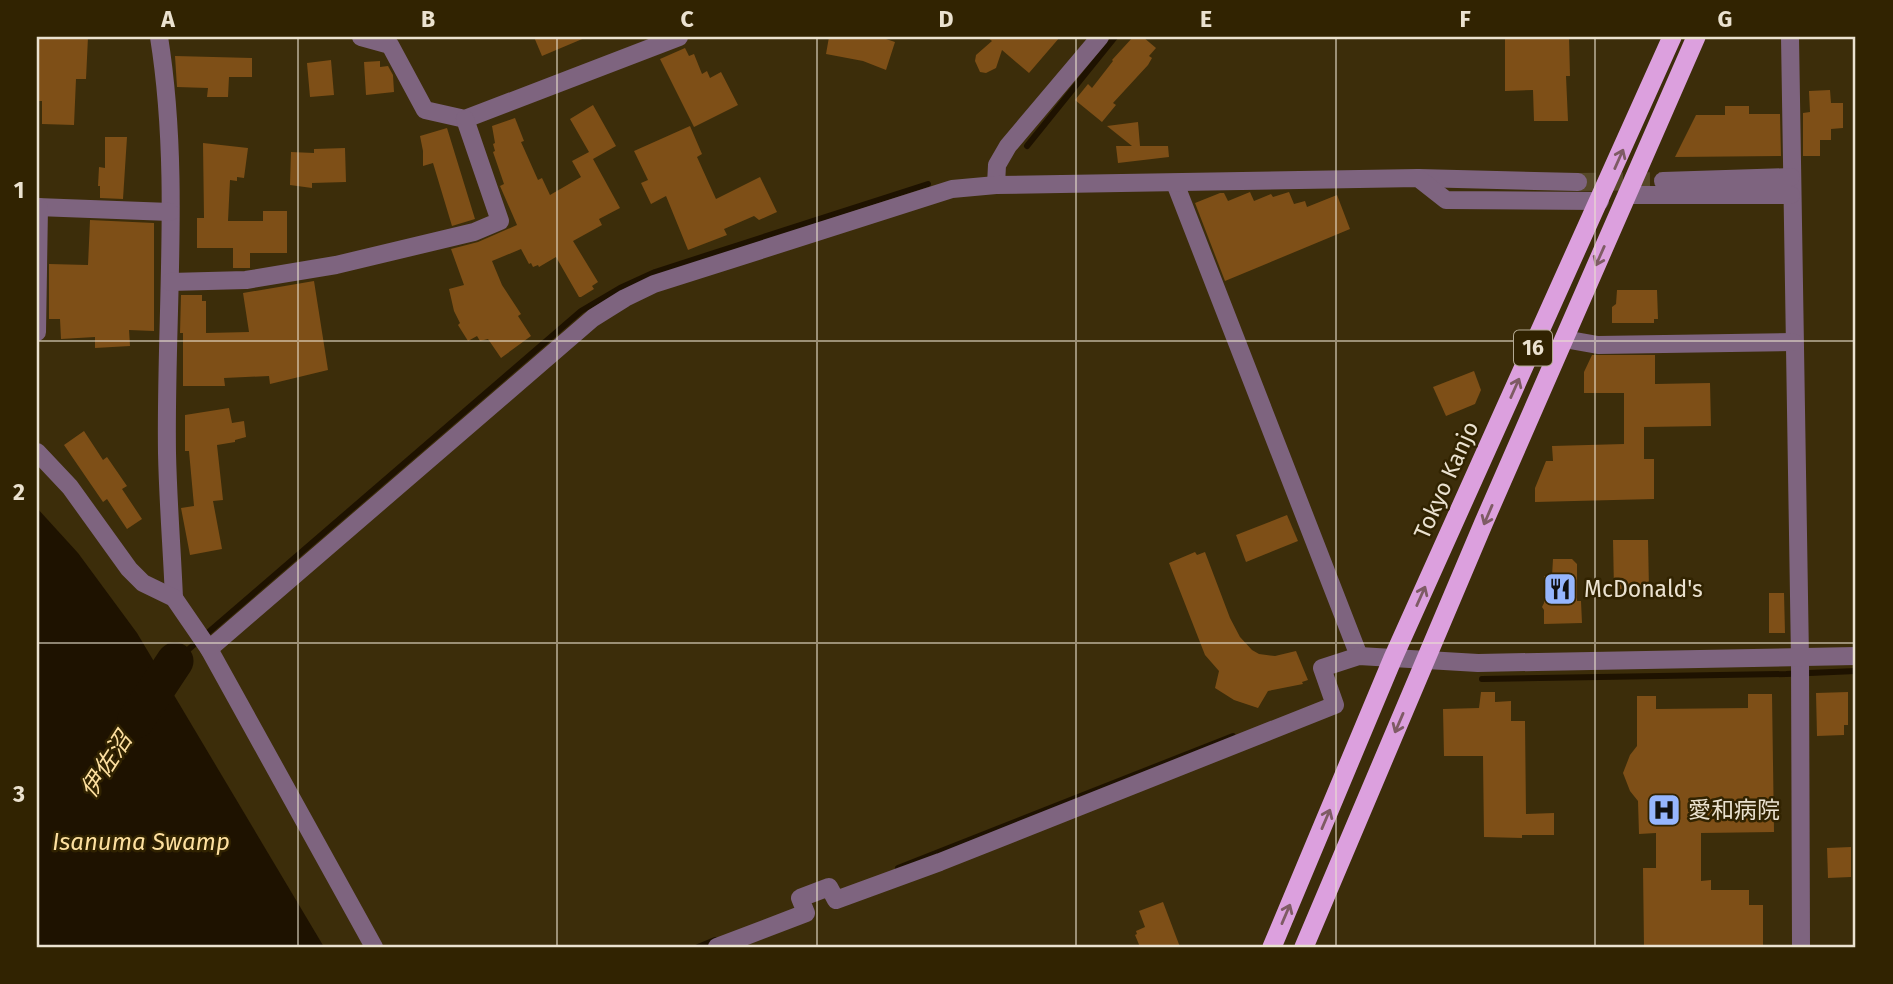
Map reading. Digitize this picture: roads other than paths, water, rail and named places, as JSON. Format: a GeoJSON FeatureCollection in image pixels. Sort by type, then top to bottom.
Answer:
{"type":"FeatureCollection","features":[{"type":"Feature","properties":{"kind":"highway","name":"Tokyo Kanjo"},"geometry":{"type":"LineString","coordinates":[[1272,947],[1393,658],[1672,37]]}},
{"type":"Feature","properties":{"kind":"highway","name":"16"},"geometry":{"type":"LineString","coordinates":[[1304,947],[1425,660],[1696,37]]}},
{"type":"Feature","properties":{"kind":"street"},"geometry":{"type":"LineString","coordinates":[[159,37],[165,75],[170,212],[167,453],[174,598]]}},
{"type":"Feature","properties":{"kind":"street"},"geometry":{"type":"LineString","coordinates":[[361,37],[390,45],[425,110],[465,119],[679,37]]}},
{"type":"Feature","properties":{"kind":"street"},"geometry":{"type":"LineString","coordinates":[[996,185],[997,165],[1008,146],[1100,37]]}},
{"type":"Feature","properties":{"kind":"street"},"geometry":{"type":"LineString","coordinates":[[1790,37],[1800,658],[1801,947]]}},
{"type":"Feature","properties":{"kind":"street"},"geometry":{"type":"LineString","coordinates":[[170,282],[246,280],[336,265],[474,232],[500,221],[465,119]]}},
{"type":"Feature","properties":{"kind":"street"},"geometry":{"type":"LineString","coordinates":[[209,649],[593,317],[654,284],[952,188],[1418,178],[1578,182]]}},
{"type":"Feature","properties":{"kind":"street"},"geometry":{"type":"LineString","coordinates":[[1418,178],[1446,200],[1600,201]]}},
{"type":"Feature","properties":{"kind":"street"},"geometry":{"type":"LineString","coordinates":[[1663,181],[1791,186]]}},
{"type":"Feature","properties":{"kind":"street"},"geometry":{"type":"LineString","coordinates":[[1175,183],[1359,656]]}},
{"type":"Feature","properties":{"kind":"street"},"geometry":{"type":"LineString","coordinates":[[1627,195],[1791,186]]}},
{"type":"Feature","properties":{"kind":"street"},"geometry":{"type":"LineString","coordinates":[[37,332],[38,207],[170,212]]}},
{"type":"Feature","properties":{"kind":"street"},"geometry":{"type":"LineString","coordinates":[[1564,339],[1598,345],[1793,342]]}},
{"type":"Feature","properties":{"kind":"street"},"geometry":{"type":"LineString","coordinates":[[37,452],[70,487],[129,569],[143,583],[174,598],[209,649],[374,947]]}},
{"type":"Feature","properties":{"kind":"street"},"geometry":{"type":"LineString","coordinates":[[717,947],[806,913],[800,898],[829,887],[836,900],[940,862],[1335,705],[1322,668],[1359,656],[1478,663],[1856,656]]}},
{"type":"Feature","properties":{"kind":"water","name":"Isanuma Swamp"},"geometry":{"type":"Polygon","coordinates":[[[37,508],[78,553],[137,633],[324,947],[37,947],[37,508]]]}},
{"type":"Feature","properties":{"kind":"waterway"},"geometry":{"type":"LineString","coordinates":[[1027,146],[1115,37]]}},
{"type":"Feature","properties":{"kind":"waterway"},"geometry":{"type":"LineString","coordinates":[[175,661],[581,311],[620,288],[655,272],[928,184]]}},
{"type":"Feature","properties":{"kind":"waterway","name":"伊佐沼"},"geometry":{"type":"LineString","coordinates":[[136,720],[175,661]]}},
{"type":"Feature","properties":{"kind":"waterway"},"geometry":{"type":"LineString","coordinates":[[1482,679],[1856,671]]}},
{"type":"Feature","properties":{"kind":"waterway"},"geometry":{"type":"LineString","coordinates":[[898,868],[1233,736]]}},
{"type":"Feature","properties":{"kind":"waterway"},"geometry":{"type":"LineString","coordinates":[[698,947],[715,940]]}},
{"type":"Feature","properties":{"kind":"tunnel"},"geometry":{"type":"LineString","coordinates":[[1578,182],[1663,181]]}},
{"type":"Feature","properties":{"kind":"place","name":"McDonald's"},"geometry":{"type":"Point","coordinates":[1560,589]}},
{"type":"Feature","properties":{"kind":"place","name":"愛和病院"},"geometry":{"type":"Point","coordinates":[1664,810]}}]}
